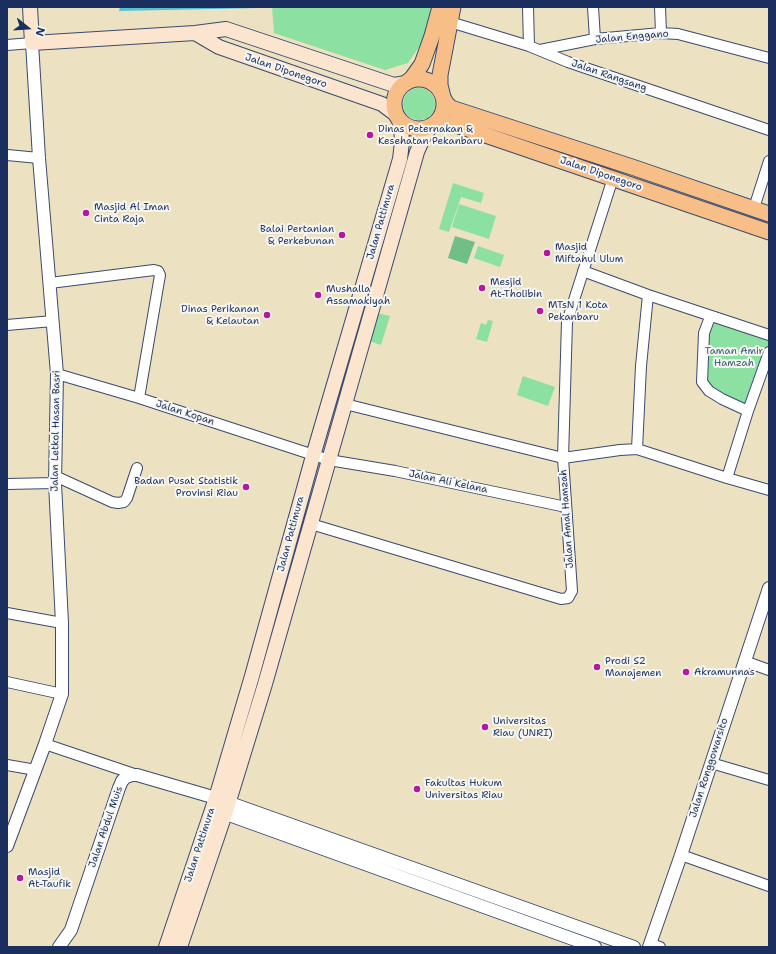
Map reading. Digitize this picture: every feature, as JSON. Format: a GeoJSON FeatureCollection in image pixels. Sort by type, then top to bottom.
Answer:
{"type":"FeatureCollection","features":[{"type":"Feature","properties":{"kind":"main road","name":"Jalan Letkol Hasan Basri"},"geometry":{"type":"LineString","coordinates":[[30,7],[32,43]]}},
{"type":"Feature","properties":{"kind":"main road"},"geometry":{"type":"LineString","coordinates":[[440,7],[422,64],[412,78],[400,88],[394,100],[394,108],[398,118],[406,126],[413,128],[420,129],[432,125],[438,120],[442,113],[444,105],[440,85],[440,75],[453,7]]}},
{"type":"Feature","properties":{"kind":"main road","name":"Jalan Diponegoro"},"geometry":{"type":"LineString","coordinates":[[32,43],[195,33],[226,29],[394,85],[406,83]]}},
{"type":"Feature","properties":{"kind":"main road","name":"Jalan Diponegoro"},"geometry":{"type":"LineString","coordinates":[[195,33],[219,47],[382,104],[398,118]]}},
{"type":"Feature","properties":{"kind":"main road"},"geometry":{"type":"LineString","coordinates":[[406,83],[412,80],[420,79],[428,81],[435,85],[443,97]]}},
{"type":"Feature","properties":{"kind":"main road","name":"Jalan Diponegoro"},"geometry":{"type":"LineString","coordinates":[[443,97],[451,108],[769,214]]}},
{"type":"Feature","properties":{"kind":"main road","name":"Jalan Pattimura"},"geometry":{"type":"LineString","coordinates":[[220,806],[252,676],[313,456],[400,159],[402,135],[398,118]]}},
{"type":"Feature","properties":{"kind":"main road","name":"Jalan Diponegoro"},"geometry":{"type":"LineString","coordinates":[[432,125],[442,122],[453,124],[769,232]]}},
{"type":"Feature","properties":{"kind":"main road","name":"Jalan Pattimura"},"geometry":{"type":"LineString","coordinates":[[180,947],[187,907],[220,806],[265,684],[416,152],[424,136],[432,125]]}},
{"type":"Feature","properties":{"kind":"main road"},"geometry":{"type":"LineString","coordinates":[[710,211],[715,195]]}},
{"type":"Feature","properties":{"kind":"main road","name":"Jalan Pattimura"},"geometry":{"type":"LineString","coordinates":[[166,947],[187,907]]}},
{"type":"Feature","properties":{"kind":"street"},"geometry":{"type":"LineString","coordinates":[[528,7],[530,46]]}},
{"type":"Feature","properties":{"kind":"street"},"geometry":{"type":"LineString","coordinates":[[593,7],[595,40]]}},
{"type":"Feature","properties":{"kind":"street"},"geometry":{"type":"LineString","coordinates":[[660,7],[661,33]]}},
{"type":"Feature","properties":{"kind":"street","name":"Jalan Rangsang"},"geometry":{"type":"LineString","coordinates":[[450,22],[530,46],[568,62],[769,130]]}},
{"type":"Feature","properties":{"kind":"street","name":"Jalan Enggano"},"geometry":{"type":"LineString","coordinates":[[540,50],[595,40],[661,33],[678,34],[769,58]]}},
{"type":"Feature","properties":{"kind":"street"},"geometry":{"type":"LineString","coordinates":[[7,45],[32,43]]}},
{"type":"Feature","properties":{"kind":"street","name":"Jalan Letkol Hasan Basri"},"geometry":{"type":"LineString","coordinates":[[7,846],[46,744],[62,694],[62,623],[55,480],[57,374],[39,158],[32,43]]}},
{"type":"Feature","properties":{"kind":"street"},"geometry":{"type":"LineString","coordinates":[[7,156],[39,158]]}},
{"type":"Feature","properties":{"kind":"street"},"geometry":{"type":"LineString","coordinates":[[754,208],[769,161]]}},
{"type":"Feature","properties":{"kind":"street","name":"Jalan Amal Hamzah"},"geometry":{"type":"LineString","coordinates":[[311,524],[561,599],[568,598],[572,591],[563,458],[567,322],[613,178]]}},
{"type":"Feature","properties":{"kind":"street"},"geometry":{"type":"LineString","coordinates":[[50,283],[154,270],[158,271],[160,275],[139,398]]}},
{"type":"Feature","properties":{"kind":"street"},"geometry":{"type":"LineString","coordinates":[[583,271],[710,317],[769,335]]}},
{"type":"Feature","properties":{"kind":"street"},"geometry":{"type":"LineString","coordinates":[[637,449],[641,366],[648,295]]}},
{"type":"Feature","properties":{"kind":"street"},"geometry":{"type":"LineString","coordinates":[[710,317],[704,333],[702,382],[709,391],[748,411]]}},
{"type":"Feature","properties":{"kind":"street"},"geometry":{"type":"LineString","coordinates":[[7,325],[53,321]]}},
{"type":"Feature","properties":{"kind":"street"},"geometry":{"type":"LineString","coordinates":[[727,478],[748,411],[769,352]]}},
{"type":"Feature","properties":{"kind":"street","name":"Jalan Kopan"},"geometry":{"type":"LineString","coordinates":[[57,374],[139,398],[329,460]]}},
{"type":"Feature","properties":{"kind":"street"},"geometry":{"type":"LineString","coordinates":[[345,404],[563,458],[637,449],[769,490]]}},
{"type":"Feature","properties":{"kind":"street","name":"Jalan Ali Kelana"},"geometry":{"type":"LineString","coordinates":[[329,460],[395,471],[566,507]]}},
{"type":"Feature","properties":{"kind":"street"},"geometry":{"type":"LineString","coordinates":[[7,484],[55,480],[118,503],[124,502],[127,498],[137,468]]}},
{"type":"Feature","properties":{"kind":"street","name":"Jalan Ronggowarsito"},"geometry":{"type":"LineString","coordinates":[[653,946],[681,855],[769,588]]}},
{"type":"Feature","properties":{"kind":"street"},"geometry":{"type":"LineString","coordinates":[[7,613],[62,623]]}},
{"type":"Feature","properties":{"kind":"street"},"geometry":{"type":"LineString","coordinates":[[744,661],[769,670]]}},
{"type":"Feature","properties":{"kind":"street"},"geometry":{"type":"LineString","coordinates":[[7,682],[62,694]]}},
{"type":"Feature","properties":{"kind":"street"},"geometry":{"type":"LineString","coordinates":[[46,744],[137,775],[198,793],[220,806],[595,947]]}},
{"type":"Feature","properties":{"kind":"street"},"geometry":{"type":"LineString","coordinates":[[711,763],[769,780]]}},
{"type":"Feature","properties":{"kind":"street"},"geometry":{"type":"LineString","coordinates":[[7,765],[36,770]]}},
{"type":"Feature","properties":{"kind":"street","name":"Jalan Abdul Muis"},"geometry":{"type":"LineString","coordinates":[[59,947],[71,930],[122,781],[132,775],[137,775]]}},
{"type":"Feature","properties":{"kind":"street"},"geometry":{"type":"LineString","coordinates":[[220,806],[634,947]]}},
{"type":"Feature","properties":{"kind":"street"},"geometry":{"type":"LineString","coordinates":[[681,855],[769,886]]}},
{"type":"Feature","properties":{"kind":"green space"},"geometry":{"type":"Polygon","coordinates":[[[272,7],[433,7],[428,34],[408,63],[385,70],[274,33],[272,7]]]}},
{"type":"Feature","properties":{"kind":"green space"},"geometry":{"type":"Polygon","coordinates":[[[416,88],[422,88],[431,92],[435,104],[431,116],[422,120],[416,120],[407,116],[403,107],[403,101],[407,92],[416,88]]]}},
{"type":"Feature","properties":{"kind":"green space"},"geometry":{"type":"Polygon","coordinates":[[[453,183],[484,193],[481,203],[461,197],[449,232],[439,229],[453,183]]]}},
{"type":"Feature","properties":{"kind":"green space"},"geometry":{"type":"Polygon","coordinates":[[[459,204],[496,216],[489,239],[452,227],[459,204]]]}},
{"type":"Feature","properties":{"kind":"green space"},"geometry":{"type":"Polygon","coordinates":[[[455,236],[475,242],[467,264],[448,258],[455,236]]]}},
{"type":"Feature","properties":{"kind":"green space"},"geometry":{"type":"Polygon","coordinates":[[[478,246],[504,255],[500,267],[474,258],[478,246]]]}},
{"type":"Feature","properties":{"kind":"green space"},"geometry":{"type":"Polygon","coordinates":[[[377,313],[390,316],[381,345],[369,341],[377,313]]]}},
{"type":"Feature","properties":{"kind":"green space","name":"Taman Amir Hamzah"},"geometry":{"type":"Polygon","coordinates":[[[710,317],[769,335],[769,352],[748,411],[709,391],[703,352],[710,317]]]}},
{"type":"Feature","properties":{"kind":"green space"},"geometry":{"type":"Polygon","coordinates":[[[488,320],[493,321],[487,342],[476,339],[481,323],[486,325],[488,320]]]}},
{"type":"Feature","properties":{"kind":"green space"},"geometry":{"type":"Polygon","coordinates":[[[523,376],[555,387],[548,406],[517,395],[523,376]]]}},
{"type":"Feature","properties":{"kind":"water"},"geometry":{"type":"Polygon","coordinates":[[[120,7],[260,7],[260,8],[119,11],[120,7]]]}},
{"type":"Feature","properties":{"kind":"place","name":"Dinas Peternakan & Kesehatan Pekanbaru"},"geometry":{"type":"Point","coordinates":[370,135]}},
{"type":"Feature","properties":{"kind":"place","name":"Masjid Al Iman Cinta Raja"},"geometry":{"type":"Point","coordinates":[86,213]}},
{"type":"Feature","properties":{"kind":"place","name":"Balai Pertanian & Perkebunan"},"geometry":{"type":"Point","coordinates":[342,235]}},
{"type":"Feature","properties":{"kind":"place","name":"Masjid Miftahul Ulum"},"geometry":{"type":"Point","coordinates":[547,253]}},
{"type":"Feature","properties":{"kind":"place","name":"Mesjid At-Tholibin"},"geometry":{"type":"Point","coordinates":[482,288]}},
{"type":"Feature","properties":{"kind":"place","name":"Mushalla Assamakiyah"},"geometry":{"type":"Point","coordinates":[318,295]}},
{"type":"Feature","properties":{"kind":"place","name":"MTsN 1 Kota Pekanbaru"},"geometry":{"type":"Point","coordinates":[540,311]}},
{"type":"Feature","properties":{"kind":"place","name":"Dinas Perikanan & Kelautan"},"geometry":{"type":"Point","coordinates":[267,315]}},
{"type":"Feature","properties":{"kind":"place","name":"Badan Pusat Statistik Provinsi Riau"},"geometry":{"type":"Point","coordinates":[246,487]}},
{"type":"Feature","properties":{"kind":"place","name":"Prodi S2 Manajemen"},"geometry":{"type":"Point","coordinates":[597,667]}},
{"type":"Feature","properties":{"kind":"place","name":"Akramunnas"},"geometry":{"type":"Point","coordinates":[686,672]}},
{"type":"Feature","properties":{"kind":"place","name":"Universitas Riau (UNRI)"},"geometry":{"type":"Point","coordinates":[485,727]}},
{"type":"Feature","properties":{"kind":"place","name":"Fakultas Hukum Universitas Riau"},"geometry":{"type":"Point","coordinates":[417,789]}},
{"type":"Feature","properties":{"kind":"place","name":"Masjid At-Taufik"},"geometry":{"type":"Point","coordinates":[20,878]}}]}
